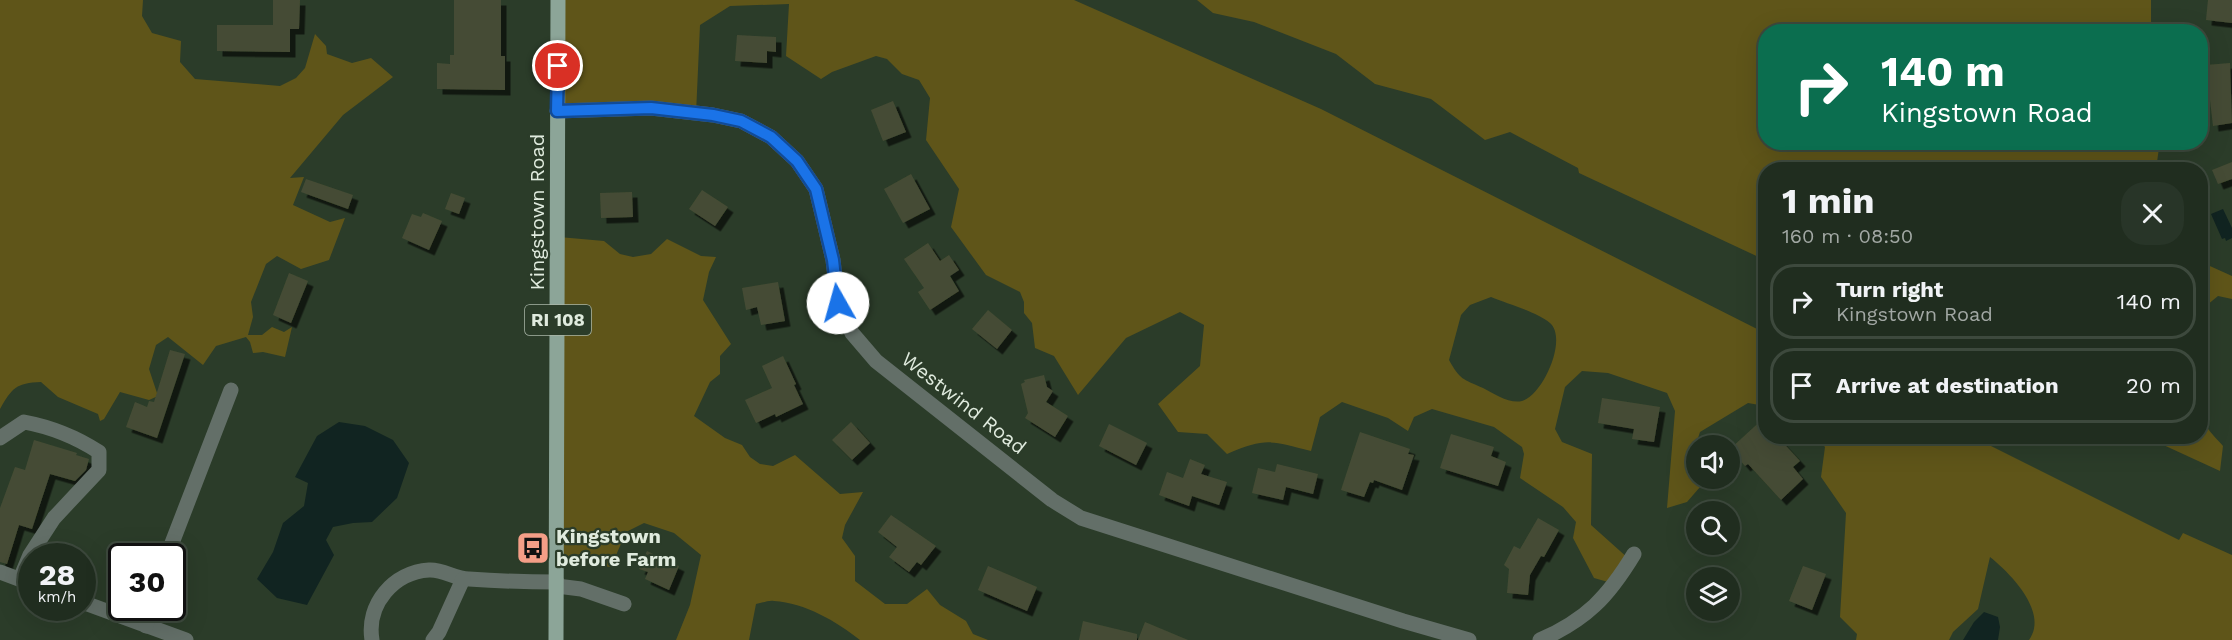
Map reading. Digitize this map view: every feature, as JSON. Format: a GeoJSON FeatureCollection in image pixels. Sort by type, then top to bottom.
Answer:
{"type":"FeatureCollection","features":[{"type":"Feature","properties":{"kind":"main road","name":"Kingstown Road"},"geometry":{"type":"LineString","coordinates":[[556,640],[558,0]]}},
{"type":"Feature","properties":{"kind":"street","name":"Westwind Road"},"geometry":{"type":"LineString","coordinates":[[557,111],[651,108],[713,115],[741,121],[771,137],[797,161],[816,189],[833,260],[838,303],[852,333],[876,361],[1052,500],[1081,518],[1468,640]]}},
{"type":"Feature","properties":{"kind":"street"},"geometry":{"type":"LineString","coordinates":[[173,543],[231,390]]}},
{"type":"Feature","properties":{"kind":"street"},"geometry":{"type":"LineString","coordinates":[[0,438],[24,422],[55,430],[83,441],[99,452],[99,470],[54,518],[38,543]]}},
{"type":"Feature","properties":{"kind":"street"},"geometry":{"type":"LineString","coordinates":[[1540,640],[1570,626],[1595,606],[1620,578],[1634,554]]}},
{"type":"Feature","properties":{"kind":"street"},"geometry":{"type":"LineString","coordinates":[[372,640],[373,620],[386,589],[398,579],[411,573],[430,570],[448,573],[463,579],[556,584],[581,589],[624,604]]}},
{"type":"Feature","properties":{"kind":"street"},"geometry":{"type":"LineString","coordinates":[[0,572],[18,579]]}},
{"type":"Feature","properties":{"kind":"street"},"geometry":{"type":"LineString","coordinates":[[433,640],[439,632],[463,579]]}},
{"type":"Feature","properties":{"kind":"street"},"geometry":{"type":"LineString","coordinates":[[96,607],[186,640]]}},
{"type":"Feature","properties":{"kind":"street"},"geometry":{"type":"LineString","coordinates":[[146,626],[148,621]]}},
{"type":"Feature","properties":{"kind":"shaded area"},"geometry":{"type":"Polygon","coordinates":[[[0,0],[143,0],[142,16],[152,33],[181,41],[180,62],[195,79],[280,86],[296,78],[305,68],[315,34],[326,46],[327,54],[352,63],[371,58],[393,77],[343,115],[290,178],[304,177],[293,205],[330,222],[345,218],[329,260],[301,269],[277,256],[266,264],[251,302],[253,317],[248,335],[262,335],[272,327],[284,332],[292,327],[285,357],[263,352],[253,353],[246,337],[216,346],[203,365],[168,337],[156,345],[149,369],[158,396],[149,400],[120,392],[104,419],[100,421],[98,414],[58,397],[41,382],[20,385],[12,391],[0,409],[0,0]]]}},
{"type":"Feature","properties":{"kind":"shaded area"},"geometry":{"type":"Polygon","coordinates":[[[557,0],[1074,0],[1321,109],[1758,329],[1758,405],[1748,403],[1700,432],[1699,435],[1686,435],[1686,489],[1698,489],[1686,502],[1667,508],[1675,411],[1667,393],[1608,373],[1582,371],[1565,387],[1555,429],[1562,442],[1592,454],[1591,525],[1629,559],[1615,584],[1594,578],[1573,538],[1576,522],[1563,507],[1520,478],[1524,454],[1522,447],[1494,427],[1432,409],[1414,417],[1408,431],[1388,418],[1342,402],[1320,417],[1311,451],[1269,442],[1251,445],[1227,454],[1207,434],[1178,432],[1158,404],[1200,366],[1204,325],[1180,312],[1126,338],[1078,395],[1054,356],[1035,348],[1032,323],[1024,313],[1024,302],[1020,292],[986,275],[951,227],[959,189],[926,140],[930,98],[919,80],[902,74],[887,59],[876,56],[832,72],[821,79],[786,56],[789,4],[730,6],[700,25],[696,114],[566,111],[556,67],[557,0]],[[1491,297],[1470,305],[1461,315],[1449,360],[1456,372],[1466,380],[1507,400],[1517,402],[1530,397],[1545,378],[1555,353],[1555,331],[1550,323],[1538,315],[1491,297]]]}},
{"type":"Feature","properties":{"kind":"shaded area"},"geometry":{"type":"Polygon","coordinates":[[[1197,0],[2151,0],[2151,24],[1758,24],[1758,150],[2159,150],[2157,162],[1758,162],[1758,257],[1579,173],[1578,168],[1510,132],[1485,140],[1431,99],[1375,84],[1336,54],[1254,22],[1213,13],[1197,0]]]}},
{"type":"Feature","properties":{"kind":"shaded area"},"geometry":{"type":"Polygon","coordinates":[[[559,237],[604,241],[620,254],[633,257],[651,254],[667,239],[701,256],[716,257],[709,272],[703,300],[731,344],[720,356],[720,374],[710,382],[694,416],[725,438],[742,445],[750,457],[760,464],[773,466],[795,455],[840,494],[863,492],[845,525],[842,538],[855,556],[855,581],[885,604],[907,604],[927,589],[940,605],[966,621],[973,634],[988,640],[860,640],[841,626],[809,609],[786,602],[772,601],[756,604],[749,640],[676,640],[690,605],[701,555],[674,533],[644,523],[626,532],[611,567],[558,561],[559,237]]]}},
{"type":"Feature","properties":{"kind":"shaded area"},"geometry":{"type":"Polygon","coordinates":[[[2208,265],[2232,276],[2232,299],[2218,296],[2208,304],[2208,265]]]}},
{"type":"Feature","properties":{"kind":"shaded area"},"geometry":{"type":"Polygon","coordinates":[[[2208,429],[2223,446],[2220,471],[2161,444],[2208,444],[2208,429]]]}},
{"type":"Feature","properties":{"kind":"shaded area"},"geometry":{"type":"Polygon","coordinates":[[[1822,444],[1987,444],[2179,540],[2183,533],[2232,555],[2232,640],[2029,640],[2034,629],[2031,606],[2016,583],[1990,557],[1978,609],[1953,632],[1949,640],[1856,640],[1857,634],[1840,617],[1846,513],[1821,477],[1825,447],[1822,444]]]}},
{"type":"Feature","properties":{"kind":"water"},"geometry":{"type":"Polygon","coordinates":[[[2223,209],[2232,228],[2232,238],[2226,241],[2225,238],[2222,239],[2211,214],[2223,209]]]}},
{"type":"Feature","properties":{"kind":"water"},"geometry":{"type":"Polygon","coordinates":[[[339,422],[365,426],[393,440],[409,463],[397,498],[372,522],[333,527],[326,540],[334,555],[307,605],[277,598],[257,579],[273,552],[283,523],[304,506],[308,483],[295,477],[317,436],[339,422]]]}},
{"type":"Feature","properties":{"kind":"water"},"geometry":{"type":"Polygon","coordinates":[[[1984,612],[1998,617],[2000,627],[1998,640],[1963,640],[1974,622],[1984,612]]]}},
{"type":"Feature","properties":{"kind":"building"},"geometry":{"type":"Polygon","coordinates":[[[273,0],[300,0],[299,29],[290,29],[290,52],[217,51],[217,25],[273,25],[273,0]]]}},
{"type":"Feature","properties":{"kind":"building"},"geometry":{"type":"Polygon","coordinates":[[[454,0],[501,0],[501,56],[505,56],[505,90],[437,89],[437,63],[450,64],[450,55],[454,55],[454,0]]]}},
{"type":"Feature","properties":{"kind":"building"},"geometry":{"type":"Polygon","coordinates":[[[2208,0],[2232,0],[2232,23],[2206,20],[2208,0]]]}},
{"type":"Feature","properties":{"kind":"building"},"geometry":{"type":"Polygon","coordinates":[[[737,35],[776,37],[776,52],[767,51],[767,63],[735,61],[737,35]]]}},
{"type":"Feature","properties":{"kind":"building"},"geometry":{"type":"Polygon","coordinates":[[[2230,63],[2232,123],[2213,126],[2208,65],[2230,63]]]}},
{"type":"Feature","properties":{"kind":"building"},"geometry":{"type":"Polygon","coordinates":[[[893,101],[906,132],[883,141],[871,110],[893,101]]]}},
{"type":"Feature","properties":{"kind":"building"},"geometry":{"type":"Polygon","coordinates":[[[2232,162],[2232,179],[2218,184],[2212,170],[2232,162]]]}},
{"type":"Feature","properties":{"kind":"building"},"geometry":{"type":"Polygon","coordinates":[[[911,174],[930,209],[903,223],[884,189],[911,174]]]}},
{"type":"Feature","properties":{"kind":"building"},"geometry":{"type":"Polygon","coordinates":[[[306,179],[353,195],[348,209],[301,192],[306,179]]]}},
{"type":"Feature","properties":{"kind":"building"},"geometry":{"type":"Polygon","coordinates":[[[702,190],[728,207],[715,226],[689,209],[702,190]]]}},
{"type":"Feature","properties":{"kind":"building"},"geometry":{"type":"Polygon","coordinates":[[[632,192],[633,217],[601,218],[600,193],[632,192]]]}},
{"type":"Feature","properties":{"kind":"building"},"geometry":{"type":"Polygon","coordinates":[[[451,193],[465,198],[459,214],[445,209],[451,193]]]}},
{"type":"Feature","properties":{"kind":"building"},"geometry":{"type":"Polygon","coordinates":[[[423,213],[442,221],[429,250],[402,238],[412,214],[421,217],[423,213]]]}},
{"type":"Feature","properties":{"kind":"building"},"geometry":{"type":"Polygon","coordinates":[[[928,243],[940,261],[949,255],[959,270],[950,276],[959,291],[930,310],[918,292],[924,288],[904,259],[928,243]]]}},
{"type":"Feature","properties":{"kind":"building"},"geometry":{"type":"Polygon","coordinates":[[[289,273],[308,281],[291,323],[273,315],[289,273]]]}},
{"type":"Feature","properties":{"kind":"building"},"geometry":{"type":"Polygon","coordinates":[[[778,282],[785,321],[761,325],[757,307],[746,310],[742,288],[778,282]]]}},
{"type":"Feature","properties":{"kind":"building"},"geometry":{"type":"Polygon","coordinates":[[[988,310],[1012,330],[997,349],[972,329],[988,310]]]}},
{"type":"Feature","properties":{"kind":"building"},"geometry":{"type":"Polygon","coordinates":[[[170,350],[185,354],[157,438],[126,427],[135,402],[147,407],[149,401],[154,402],[170,350]]]}},
{"type":"Feature","properties":{"kind":"building"},"geometry":{"type":"Polygon","coordinates":[[[783,356],[803,404],[776,417],[775,414],[756,423],[745,400],[772,388],[762,366],[783,356]]]}},
{"type":"Feature","properties":{"kind":"building"},"geometry":{"type":"Polygon","coordinates":[[[1044,375],[1047,387],[1053,391],[1046,402],[1068,416],[1055,437],[1025,418],[1028,413],[1021,384],[1025,382],[1024,380],[1044,375]]]}},
{"type":"Feature","properties":{"kind":"building"},"geometry":{"type":"Polygon","coordinates":[[[1602,398],[1660,407],[1654,442],[1632,439],[1634,429],[1598,423],[1602,398]]]}},
{"type":"Feature","properties":{"kind":"building"},"geometry":{"type":"Polygon","coordinates":[[[851,422],[870,443],[852,460],[832,440],[851,422]]]}},
{"type":"Feature","properties":{"kind":"building"},"geometry":{"type":"Polygon","coordinates":[[[1758,423],[1758,444],[1784,444],[1800,461],[1793,467],[1803,479],[1781,500],[1748,464],[1745,466],[1740,460],[1740,440],[1758,423]]]}},
{"type":"Feature","properties":{"kind":"building"},"geometry":{"type":"Polygon","coordinates":[[[1109,424],[1147,443],[1136,465],[1099,446],[1109,424]]]}},
{"type":"Feature","properties":{"kind":"building"},"geometry":{"type":"Polygon","coordinates":[[[1360,432],[1410,449],[1408,454],[1414,455],[1402,490],[1374,480],[1373,483],[1370,482],[1364,497],[1341,490],[1360,432]]]}},
{"type":"Feature","properties":{"kind":"building"},"geometry":{"type":"Polygon","coordinates":[[[1451,434],[1494,447],[1491,456],[1506,462],[1498,486],[1440,468],[1451,434]]]}},
{"type":"Feature","properties":{"kind":"building"},"geometry":{"type":"Polygon","coordinates":[[[34,440],[89,459],[86,470],[75,481],[50,474],[32,529],[19,525],[7,564],[0,562],[0,508],[15,467],[25,470],[34,440]]]}},
{"type":"Feature","properties":{"kind":"building"},"geometry":{"type":"Polygon","coordinates":[[[1190,459],[1205,465],[1201,474],[1227,482],[1219,505],[1192,496],[1189,506],[1159,495],[1167,472],[1183,478],[1190,459]]]}},
{"type":"Feature","properties":{"kind":"building"},"geometry":{"type":"Polygon","coordinates":[[[1277,464],[1318,474],[1313,494],[1286,487],[1283,500],[1252,493],[1258,468],[1275,472],[1277,464]]]}},
{"type":"Feature","properties":{"kind":"building"},"geometry":{"type":"Polygon","coordinates":[[[891,515],[936,546],[921,565],[917,562],[909,572],[889,557],[897,547],[878,532],[891,515]]]}},
{"type":"Feature","properties":{"kind":"building"},"geometry":{"type":"Polygon","coordinates":[[[1538,518],[1559,530],[1544,557],[1541,556],[1530,575],[1528,595],[1507,593],[1509,569],[1504,565],[1514,546],[1520,549],[1538,518]]]}},
{"type":"Feature","properties":{"kind":"building"},"geometry":{"type":"Polygon","coordinates":[[[647,551],[679,566],[669,590],[645,579],[648,572],[639,569],[647,551]]]}},
{"type":"Feature","properties":{"kind":"building"},"geometry":{"type":"Polygon","coordinates":[[[988,566],[1037,587],[1027,611],[978,590],[988,566]]]}},
{"type":"Feature","properties":{"kind":"building"},"geometry":{"type":"Polygon","coordinates":[[[1803,566],[1826,574],[1812,610],[1789,601],[1803,566]]]}},
{"type":"Feature","properties":{"kind":"building"},"geometry":{"type":"Polygon","coordinates":[[[1083,621],[1137,634],[1137,640],[1079,640],[1083,621]]]}},
{"type":"Feature","properties":{"kind":"building"},"geometry":{"type":"Polygon","coordinates":[[[1145,622],[1188,640],[1138,640],[1145,622]]]}},
{"type":"Feature","properties":{"kind":"place","name":"Kingstown before Farm"},"geometry":{"type":"Point","coordinates":[533,548]}},
{"type":"Feature","properties":{"kind":"route"},"geometry":{"type":"LineString","coordinates":[[558,66],[557,111],[651,108],[713,115],[741,121],[771,137],[797,161],[816,189],[833,260],[838,303]]}}]}
